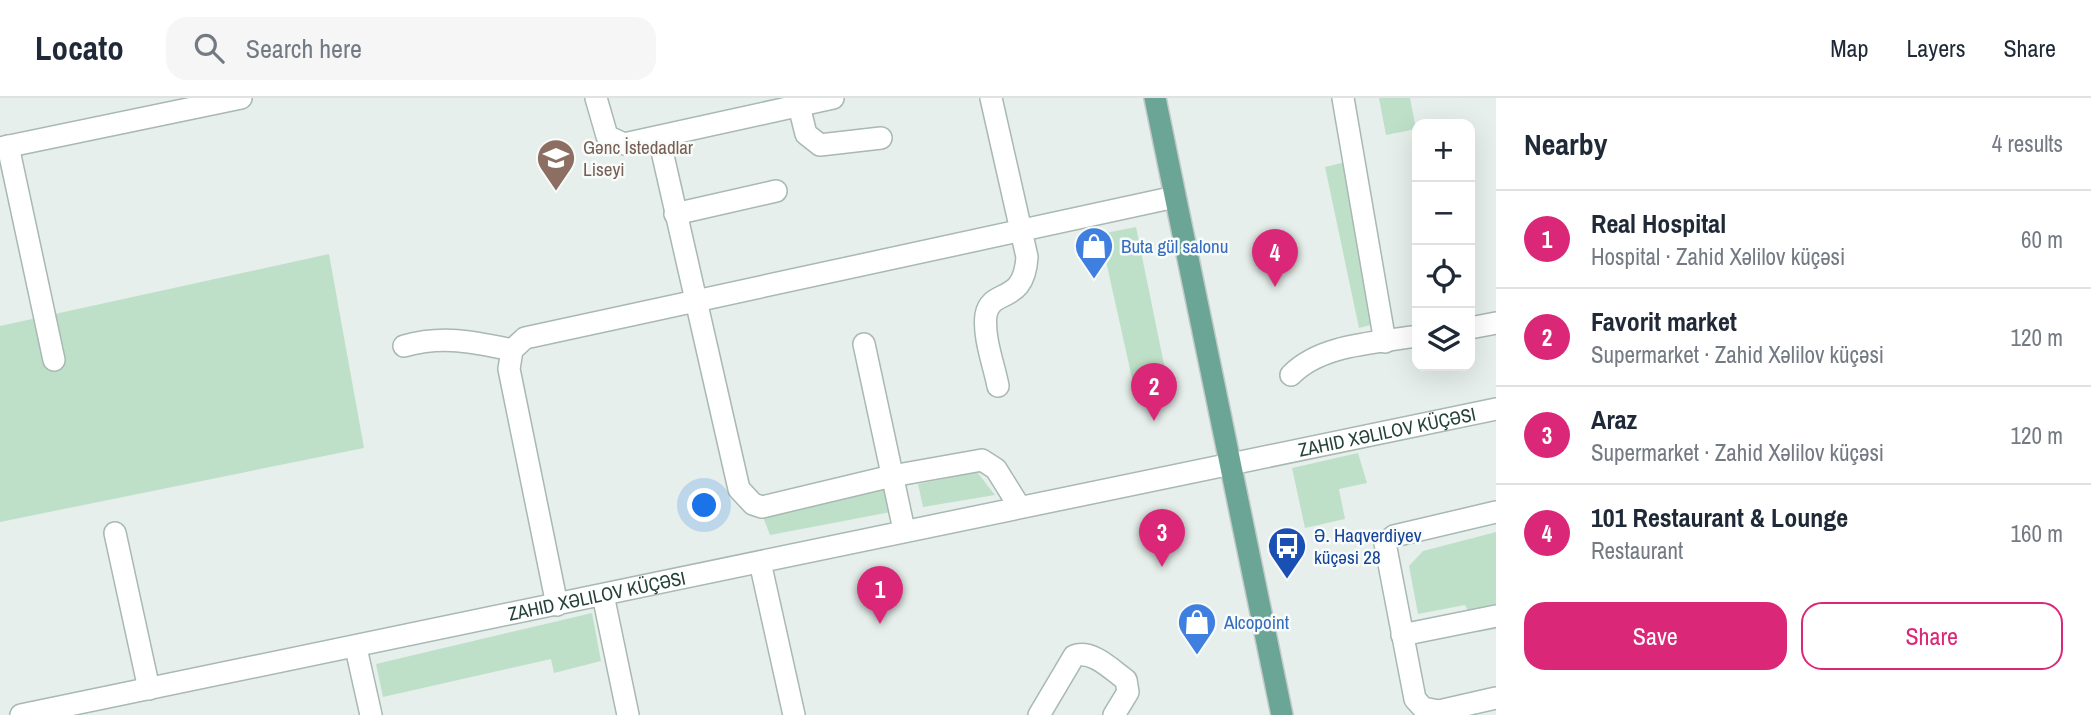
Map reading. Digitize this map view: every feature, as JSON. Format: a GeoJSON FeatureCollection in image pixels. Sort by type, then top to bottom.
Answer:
{"type":"FeatureCollection","features":[{"type":"Feature","properties":{"kind":"main road"},"geometry":{"type":"LineString","coordinates":[[1154,98],[1282,715]]}},
{"type":"Feature","properties":{"kind":"street"},"geometry":{"type":"LineString","coordinates":[[54,360],[4,147],[215,101],[241,98]]}},
{"type":"Feature","properties":{"kind":"street"},"geometry":{"type":"LineString","coordinates":[[596,98],[607,136],[614,142],[624,144],[659,138],[798,102],[833,98]]}},
{"type":"Feature","properties":{"kind":"street"},"geometry":{"type":"LineString","coordinates":[[991,98],[1027,257],[1026,277],[1018,288],[992,302],[986,314],[998,387]]}},
{"type":"Feature","properties":{"kind":"street"},"geometry":{"type":"LineString","coordinates":[[1343,98],[1385,342]]}},
{"type":"Feature","properties":{"kind":"street"},"geometry":{"type":"LineString","coordinates":[[798,102],[806,134],[820,145],[881,138]]}},
{"type":"Feature","properties":{"kind":"street"},"geometry":{"type":"LineString","coordinates":[[659,138],[694,300],[740,489],[753,503],[762,507],[892,476],[982,460],[996,469],[1019,506]]}},
{"type":"Feature","properties":{"kind":"street"},"geometry":{"type":"LineString","coordinates":[[675,214],[776,191]]}},
{"type":"Feature","properties":{"kind":"street"},"geometry":{"type":"LineString","coordinates":[[557,605],[509,369],[512,351],[526,338],[1175,197]]}},
{"type":"Feature","properties":{"kind":"street"},"geometry":{"type":"LineString","coordinates":[[1475,327],[1496,323]]}},
{"type":"Feature","properties":{"kind":"street"},"geometry":{"type":"LineString","coordinates":[[1290,374],[1302,363],[1325,354],[1412,337]]}},
{"type":"Feature","properties":{"kind":"street"},"geometry":{"type":"LineString","coordinates":[[404,346],[428,339],[458,339],[512,351]]}},
{"type":"Feature","properties":{"kind":"street"},"geometry":{"type":"LineString","coordinates":[[863,344],[904,530]]}},
{"type":"Feature","properties":{"kind":"street","name":"ZAHID XƏLILOV KÜÇƏSI"},"geometry":{"type":"LineString","coordinates":[[22,715],[356,648],[904,530],[1496,408]]}},
{"type":"Feature","properties":{"kind":"street"},"geometry":{"type":"LineString","coordinates":[[1496,512],[1394,536],[1385,543],[1415,699],[1423,708],[1439,711],[1496,698]]}},
{"type":"Feature","properties":{"kind":"street"},"geometry":{"type":"LineString","coordinates":[[115,533],[149,689]]}},
{"type":"Feature","properties":{"kind":"street"},"geometry":{"type":"LineString","coordinates":[[760,562],[794,715]]}},
{"type":"Feature","properties":{"kind":"street"},"geometry":{"type":"LineString","coordinates":[[603,595],[628,715]]}},
{"type":"Feature","properties":{"kind":"street"},"geometry":{"type":"LineString","coordinates":[[1402,635],[1496,616]]}},
{"type":"Feature","properties":{"kind":"street"},"geometry":{"type":"LineString","coordinates":[[356,648],[371,715]]}},
{"type":"Feature","properties":{"kind":"street"},"geometry":{"type":"LineString","coordinates":[[1039,715],[1074,656],[1080,654],[1092,656],[1126,680],[1128,692],[1114,715]]}},
{"type":"Feature","properties":{"kind":"green space"},"geometry":{"type":"Polygon","coordinates":[[[1379,98],[1410,98],[1414,119],[1412,130],[1386,135],[1379,98]]]}},
{"type":"Feature","properties":{"kind":"green space"},"geometry":{"type":"Polygon","coordinates":[[[1349,161],[1383,322],[1359,328],[1325,167],[1349,161]]]}},
{"type":"Feature","properties":{"kind":"green space"},"geometry":{"type":"Polygon","coordinates":[[[1136,227],[1169,389],[1136,396],[1100,234],[1136,227]]]}},
{"type":"Feature","properties":{"kind":"green space"},"geometry":{"type":"Polygon","coordinates":[[[329,254],[364,448],[0,522],[0,326],[329,254]]]}},
{"type":"Feature","properties":{"kind":"green space"},"geometry":{"type":"Polygon","coordinates":[[[1358,453],[1367,483],[1339,489],[1345,519],[1305,528],[1292,468],[1358,453]]]}},
{"type":"Feature","properties":{"kind":"green space"},"geometry":{"type":"Polygon","coordinates":[[[977,472],[995,495],[923,507],[918,484],[977,472]]]}},
{"type":"Feature","properties":{"kind":"green space"},"geometry":{"type":"Polygon","coordinates":[[[890,488],[896,511],[770,535],[763,517],[890,488]]]}},
{"type":"Feature","properties":{"kind":"green space"},"geometry":{"type":"Polygon","coordinates":[[[1496,532],[1496,629],[1479,632],[1465,605],[1418,614],[1409,566],[1423,551],[1496,532]]]}},
{"type":"Feature","properties":{"kind":"green space"},"geometry":{"type":"Polygon","coordinates":[[[592,613],[601,661],[554,673],[551,659],[383,697],[376,664],[592,613]]]}},
{"type":"Feature","properties":{"kind":"place","name":"Gənc İstedadlar Liseyi"},"geometry":{"type":"Point","coordinates":[556,192]}},
{"type":"Feature","properties":{"kind":"place","name":"Buta gül salonu"},"geometry":{"type":"Point","coordinates":[1094,280]}},
{"type":"Feature","properties":{"kind":"place","name":"101 Restaurant & Lounge"},"geometry":{"type":"Point","coordinates":[1275,287]}},
{"type":"Feature","properties":{"kind":"place","name":"Favorit market"},"geometry":{"type":"Point","coordinates":[1154,421]}},
{"type":"Feature","properties":{"kind":"place","name":"Araz"},"geometry":{"type":"Point","coordinates":[1162,567]}},
{"type":"Feature","properties":{"kind":"place","name":"Ə. Haqverdiyev küçəsi 28"},"geometry":{"type":"Point","coordinates":[1287,580]}},
{"type":"Feature","properties":{"kind":"place","name":"Real Hospital"},"geometry":{"type":"Point","coordinates":[880,624]}},
{"type":"Feature","properties":{"kind":"place","name":"Alcopoint"},"geometry":{"type":"Point","coordinates":[1197,656]}}]}
